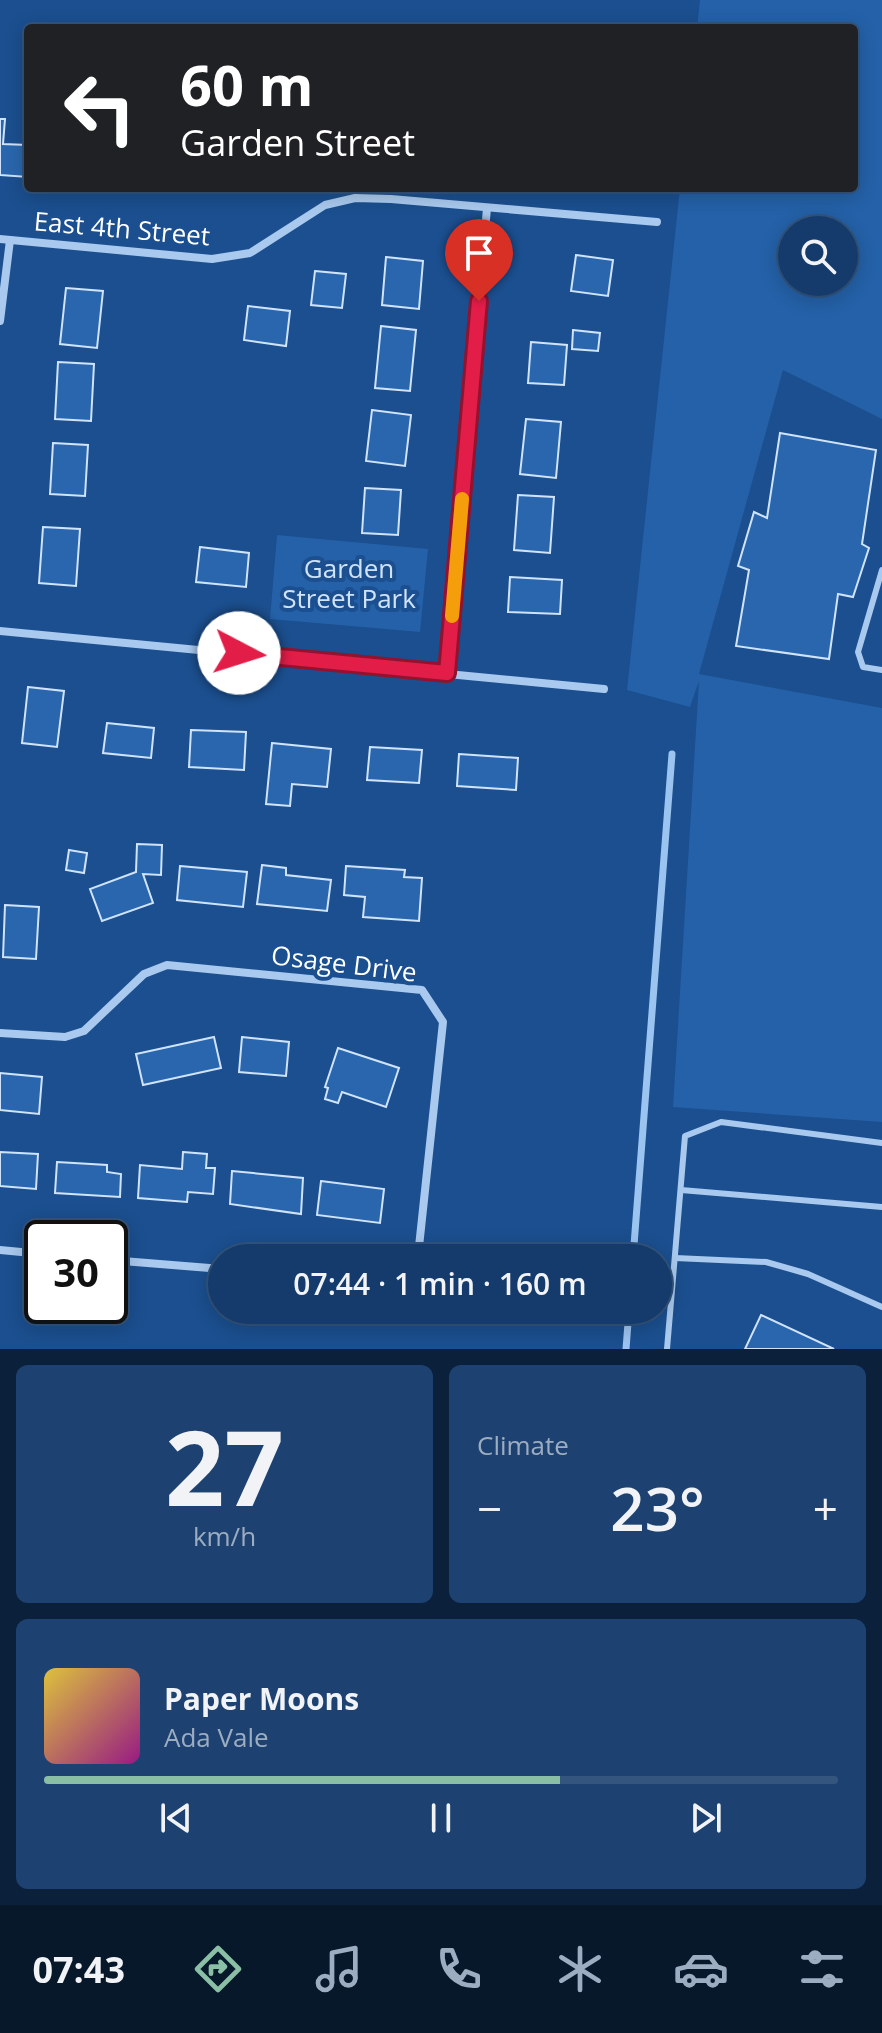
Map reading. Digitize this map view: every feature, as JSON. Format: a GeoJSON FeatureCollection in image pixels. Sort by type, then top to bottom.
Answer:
{"type":"FeatureCollection","features":[{"type":"Feature","properties":{"kind":"street","name":"East 4th Street"},"geometry":{"type":"LineString","coordinates":[[0,239],[212,259],[250,253],[325,205],[355,198],[657,222]]}},
{"type":"Feature","properties":{"kind":"street"},"geometry":{"type":"LineString","coordinates":[[447,673],[487,208]]}},
{"type":"Feature","properties":{"kind":"street"},"geometry":{"type":"LineString","coordinates":[[0,321],[10,240]]}},
{"type":"Feature","properties":{"kind":"street"},"geometry":{"type":"LineString","coordinates":[[0,631],[604,689]]}},
{"type":"Feature","properties":{"kind":"street","name":"Osage Drive"},"geometry":{"type":"LineString","coordinates":[[0,1033],[61,1037],[84,1031],[144,974],[167,965],[422,990],[443,1022],[419,1244]]}},
{"type":"Feature","properties":{"kind":"street"},"geometry":{"type":"LineString","coordinates":[[0,1250],[24,1252]]}},
{"type":"Feature","properties":{"kind":"street"},"geometry":{"type":"LineString","coordinates":[[128,1261],[208,1268]]}},
{"type":"Feature","properties":{"kind":"lane"},"geometry":{"type":"LineString","coordinates":[[882,570],[858,652],[863,667],[882,670]]}},
{"type":"Feature","properties":{"kind":"lane"},"geometry":{"type":"LineString","coordinates":[[667,1349],[685,1136],[721,1122],[882,1143]]}},
{"type":"Feature","properties":{"kind":"lane"},"geometry":{"type":"LineString","coordinates":[[681,1190],[882,1207]]}},
{"type":"Feature","properties":{"kind":"lane"},"geometry":{"type":"LineString","coordinates":[[675,1258],[766,1262],[808,1274],[882,1307]]}},
{"type":"Feature","properties":{"kind":"green space"},"geometry":{"type":"Polygon","coordinates":[[[700,0],[882,0],[882,419],[783,370],[699,674],[882,708],[882,1122],[673,1107],[699,681],[690,707],[627,690],[680,192],[858,192],[858,24],[697,24],[700,0]]]}},
{"type":"Feature","properties":{"kind":"green space","name":"Garden Street Park"},"geometry":{"type":"Polygon","coordinates":[[[277,535],[428,549],[420,632],[270,619],[277,535]]]}},
{"type":"Feature","properties":{"kind":"building"},"geometry":{"type":"Polygon","coordinates":[[[0,119],[5,119],[3,144],[24,145],[24,177],[0,175],[0,119]]]}},
{"type":"Feature","properties":{"kind":"building"},"geometry":{"type":"Polygon","coordinates":[[[576,255],[613,260],[608,296],[571,291],[576,255]]]}},
{"type":"Feature","properties":{"kind":"building"},"geometry":{"type":"Polygon","coordinates":[[[386,257],[423,261],[419,309],[382,305],[386,257]]]}},
{"type":"Feature","properties":{"kind":"building"},"geometry":{"type":"Polygon","coordinates":[[[315,271],[346,274],[342,308],[311,305],[315,271]]]}},
{"type":"Feature","properties":{"kind":"building"},"geometry":{"type":"Polygon","coordinates":[[[66,288],[103,291],[97,348],[60,344],[66,288]]]}},
{"type":"Feature","properties":{"kind":"building"},"geometry":{"type":"Polygon","coordinates":[[[248,306],[290,311],[286,346],[244,340],[248,306]]]}},
{"type":"Feature","properties":{"kind":"building"},"geometry":{"type":"Polygon","coordinates":[[[381,326],[416,330],[410,391],[375,388],[381,326]]]}},
{"type":"Feature","properties":{"kind":"building"},"geometry":{"type":"Polygon","coordinates":[[[573,330],[600,333],[598,351],[572,349],[573,330]]]}},
{"type":"Feature","properties":{"kind":"building"},"geometry":{"type":"Polygon","coordinates":[[[531,342],[567,345],[564,385],[528,383],[531,342]]]}},
{"type":"Feature","properties":{"kind":"building"},"geometry":{"type":"Polygon","coordinates":[[[58,362],[94,364],[91,421],[55,419],[58,362]]]}},
{"type":"Feature","properties":{"kind":"building"},"geometry":{"type":"Polygon","coordinates":[[[372,410],[411,415],[405,466],[366,461],[372,410]]]}},
{"type":"Feature","properties":{"kind":"building"},"geometry":{"type":"Polygon","coordinates":[[[526,419],[561,422],[556,478],[520,474],[526,419]]]}},
{"type":"Feature","properties":{"kind":"building"},"geometry":{"type":"Polygon","coordinates":[[[780,433],[876,450],[862,544],[869,548],[853,597],[838,594],[829,659],[736,646],[749,570],[738,566],[754,512],[767,518],[780,433]]]}},
{"type":"Feature","properties":{"kind":"building"},"geometry":{"type":"Polygon","coordinates":[[[53,443],[88,445],[85,496],[50,494],[53,443]]]}},
{"type":"Feature","properties":{"kind":"building"},"geometry":{"type":"Polygon","coordinates":[[[365,488],[401,490],[398,535],[362,533],[365,488]]]}},
{"type":"Feature","properties":{"kind":"building"},"geometry":{"type":"Polygon","coordinates":[[[518,495],[554,497],[550,553],[514,550],[518,495]]]}},
{"type":"Feature","properties":{"kind":"building"},"geometry":{"type":"Polygon","coordinates":[[[43,527],[80,529],[76,586],[39,583],[43,527]]]}},
{"type":"Feature","properties":{"kind":"building"},"geometry":{"type":"Polygon","coordinates":[[[200,547],[249,553],[246,587],[196,582],[200,547]]]}},
{"type":"Feature","properties":{"kind":"building"},"geometry":{"type":"Polygon","coordinates":[[[510,577],[562,580],[560,614],[508,612],[510,577]]]}},
{"type":"Feature","properties":{"kind":"building"},"geometry":{"type":"Polygon","coordinates":[[[28,687],[64,691],[57,747],[22,743],[28,687]]]}},
{"type":"Feature","properties":{"kind":"building"},"geometry":{"type":"Polygon","coordinates":[[[107,723],[154,728],[151,758],[103,753],[107,723]]]}},
{"type":"Feature","properties":{"kind":"building"},"geometry":{"type":"Polygon","coordinates":[[[191,730],[246,732],[244,770],[189,767],[191,730]]]}},
{"type":"Feature","properties":{"kind":"building"},"geometry":{"type":"Polygon","coordinates":[[[272,743],[331,749],[327,787],[292,784],[290,806],[266,804],[272,743]]]}},
{"type":"Feature","properties":{"kind":"building"},"geometry":{"type":"Polygon","coordinates":[[[370,747],[422,750],[419,783],[367,780],[370,747]]]}},
{"type":"Feature","properties":{"kind":"building"},"geometry":{"type":"Polygon","coordinates":[[[459,754],[518,758],[516,790],[457,786],[459,754]]]}},
{"type":"Feature","properties":{"kind":"building"},"geometry":{"type":"Polygon","coordinates":[[[137,844],[162,845],[161,875],[143,874],[153,903],[102,921],[90,889],[136,872],[137,844]]]}},
{"type":"Feature","properties":{"kind":"building"},"geometry":{"type":"Polygon","coordinates":[[[69,850],[87,853],[84,873],[66,870],[69,850]]]}},
{"type":"Feature","properties":{"kind":"building"},"geometry":{"type":"Polygon","coordinates":[[[262,865],[286,868],[286,875],[331,880],[327,911],[257,904],[262,865]]]}},
{"type":"Feature","properties":{"kind":"building"},"geometry":{"type":"Polygon","coordinates":[[[180,866],[247,872],[243,907],[177,900],[180,866]]]}},
{"type":"Feature","properties":{"kind":"building"},"geometry":{"type":"Polygon","coordinates":[[[346,866],[405,870],[404,877],[422,878],[419,921],[363,917],[365,897],[344,895],[346,866]]]}},
{"type":"Feature","properties":{"kind":"building"},"geometry":{"type":"Polygon","coordinates":[[[5,905],[39,907],[36,959],[3,957],[5,905]]]}},
{"type":"Feature","properties":{"kind":"building"},"geometry":{"type":"Polygon","coordinates":[[[214,1037],[221,1068],[143,1085],[136,1054],[214,1037]]]}},
{"type":"Feature","properties":{"kind":"building"},"geometry":{"type":"Polygon","coordinates":[[[242,1037],[289,1042],[286,1076],[239,1072],[242,1037]]]}},
{"type":"Feature","properties":{"kind":"building"},"geometry":{"type":"Polygon","coordinates":[[[338,1048],[399,1068],[386,1107],[342,1092],[338,1103],[325,1099],[328,1088],[325,1087],[338,1048]]]}},
{"type":"Feature","properties":{"kind":"building"},"geometry":{"type":"Polygon","coordinates":[[[0,1073],[42,1077],[39,1114],[0,1110],[0,1073]]]}},
{"type":"Feature","properties":{"kind":"building"},"geometry":{"type":"Polygon","coordinates":[[[0,1152],[38,1154],[36,1189],[0,1186],[0,1152]]]}},
{"type":"Feature","properties":{"kind":"building"},"geometry":{"type":"Polygon","coordinates":[[[183,1152],[207,1154],[206,1168],[215,1168],[213,1194],[188,1192],[187,1202],[138,1198],[140,1165],[182,1169],[183,1152]]]}},
{"type":"Feature","properties":{"kind":"building"},"geometry":{"type":"Polygon","coordinates":[[[57,1162],[107,1165],[107,1172],[121,1174],[120,1197],[55,1193],[57,1162]]]}},
{"type":"Feature","properties":{"kind":"building"},"geometry":{"type":"Polygon","coordinates":[[[232,1171],[303,1178],[301,1214],[230,1204],[232,1171]]]}},
{"type":"Feature","properties":{"kind":"building"},"geometry":{"type":"Polygon","coordinates":[[[321,1181],[384,1189],[380,1223],[317,1215],[321,1181]]]}},
{"type":"Feature","properties":{"kind":"building"},"geometry":{"type":"Polygon","coordinates":[[[761,1315],[834,1349],[745,1349],[761,1315]]]}},
{"type":"Feature","properties":{"kind":"waterway"},"geometry":{"type":"LineString","coordinates":[[634,1244],[672,754]]}},
{"type":"Feature","properties":{"kind":"waterway"},"geometry":{"type":"LineString","coordinates":[[626,1349],[628,1324]]}},
{"type":"Feature","properties":{"kind":"slow traffic"},"geometry":{"type":"LineString","coordinates":[[452,616],[462,499]]}},
{"type":"Feature","properties":{"kind":"route"},"geometry":{"type":"LineString","coordinates":[[239,653],[447,673],[479,301]]}}]}
